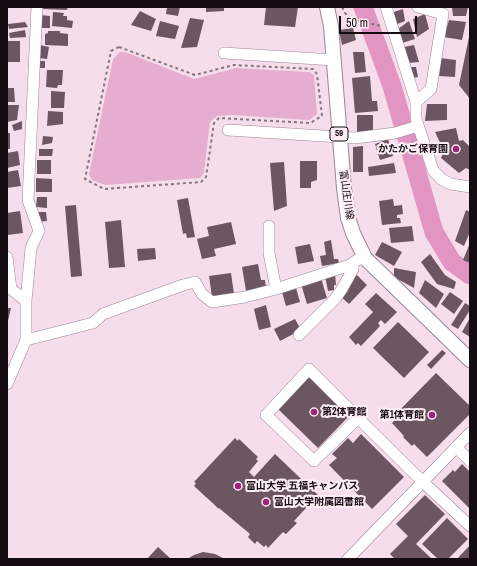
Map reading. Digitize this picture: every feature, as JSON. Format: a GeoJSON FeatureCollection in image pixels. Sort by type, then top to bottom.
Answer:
{"type":"FeatureCollection","features":[{"type":"Feature","properties":{"kind":"main road","name":"富山庄川線"},"geometry":{"type":"LineString","coordinates":[[327,7],[331,26],[344,188],[348,218],[359,260],[470,360]]}},
{"type":"Feature","properties":{"kind":"street"},"geometry":{"type":"LineString","coordinates":[[7,384],[26,340],[26,301],[32,248],[39,231],[28,200],[37,7]]}},
{"type":"Feature","properties":{"kind":"street"},"geometry":{"type":"LineString","coordinates":[[386,7],[416,102],[416,119],[414,127],[433,170],[441,179],[451,184],[470,187]]}},
{"type":"Feature","properties":{"kind":"street"},"geometry":{"type":"LineString","coordinates":[[416,102],[431,89],[443,14],[418,7]]}},
{"type":"Feature","properties":{"kind":"street"},"geometry":{"type":"LineString","coordinates":[[224,53],[334,60]]}},
{"type":"Feature","properties":{"kind":"street"},"geometry":{"type":"LineString","coordinates":[[228,130],[355,138],[395,133],[414,127]]}},
{"type":"Feature","properties":{"kind":"street"},"geometry":{"type":"LineString","coordinates":[[268,226],[269,253],[276,289]]}},
{"type":"Feature","properties":{"kind":"street"},"geometry":{"type":"LineString","coordinates":[[7,257],[11,289],[26,301]]}},
{"type":"Feature","properties":{"kind":"street"},"geometry":{"type":"LineString","coordinates":[[26,340],[93,323],[103,314],[195,282],[202,294],[212,302],[245,297],[276,289],[350,266],[359,260]]}},
{"type":"Feature","properties":{"kind":"street"},"geometry":{"type":"LineString","coordinates":[[299,335],[335,299],[359,260]]}},
{"type":"Feature","properties":{"kind":"street"},"geometry":{"type":"LineString","coordinates":[[358,418],[314,461],[266,416],[309,369],[423,482],[470,526]]}},
{"type":"Feature","properties":{"kind":"street"},"geometry":{"type":"LineString","coordinates":[[349,559],[470,433]]}},
{"type":"Feature","properties":{"kind":"street"},"geometry":{"type":"LineString","coordinates":[[456,448],[470,461]]}},
{"type":"Feature","properties":{"kind":"path"},"geometry":{"type":"LineString","coordinates":[[342,7],[351,19],[380,26]]}},
{"type":"Feature","properties":{"kind":"path"},"geometry":{"type":"LineString","coordinates":[[120,47],[195,75],[234,65],[313,69],[317,74],[322,116],[310,123],[219,118],[214,123],[206,177],[201,182],[104,189],[85,179],[111,51],[120,47]]}},
{"type":"Feature","properties":{"kind":"shaded area"},"geometry":{"type":"Polygon","coordinates":[[[120,52],[125,52],[194,79],[236,68],[310,72],[314,75],[317,114],[309,120],[232,115],[217,116],[210,122],[204,173],[200,178],[105,185],[92,180],[89,174],[113,59],[120,52]]]}},
{"type":"Feature","properties":{"kind":"building"},"geometry":{"type":"Polygon","coordinates":[[[42,7],[68,7],[67,10],[41,9],[42,7]]]}},
{"type":"Feature","properties":{"kind":"building"},"geometry":{"type":"Polygon","coordinates":[[[167,7],[180,7],[178,16],[166,14],[167,7]]]}},
{"type":"Feature","properties":{"kind":"building"},"geometry":{"type":"Polygon","coordinates":[[[206,7],[224,7],[224,11],[206,12],[206,7]]]}},
{"type":"Feature","properties":{"kind":"building"},"geometry":{"type":"Polygon","coordinates":[[[266,7],[298,7],[295,27],[264,25],[266,7]]]}},
{"type":"Feature","properties":{"kind":"building"},"geometry":{"type":"Polygon","coordinates":[[[452,7],[468,7],[466,16],[453,16],[452,7]]]}},
{"type":"Feature","properties":{"kind":"building"},"geometry":{"type":"Polygon","coordinates":[[[403,9],[405,21],[395,25],[391,13],[403,9]]]}},
{"type":"Feature","properties":{"kind":"building"},"geometry":{"type":"Polygon","coordinates":[[[140,11],[156,19],[151,31],[131,25],[140,11]]]}},
{"type":"Feature","properties":{"kind":"building"},"geometry":{"type":"Polygon","coordinates":[[[53,12],[64,13],[63,16],[67,16],[67,20],[73,21],[72,28],[52,26],[53,12]]]}},
{"type":"Feature","properties":{"kind":"building"},"geometry":{"type":"Polygon","coordinates":[[[425,14],[429,29],[417,37],[413,19],[425,14]]]}},
{"type":"Feature","properties":{"kind":"building"},"geometry":{"type":"Polygon","coordinates":[[[41,15],[50,16],[50,28],[41,28],[41,15]]]}},
{"type":"Feature","properties":{"kind":"building"},"geometry":{"type":"Polygon","coordinates":[[[190,18],[204,20],[197,47],[181,48],[190,18]]]}},
{"type":"Feature","properties":{"kind":"building"},"geometry":{"type":"Polygon","coordinates":[[[449,20],[466,22],[462,40],[444,37],[449,20]]]}},
{"type":"Feature","properties":{"kind":"building"},"geometry":{"type":"Polygon","coordinates":[[[160,21],[179,26],[175,39],[156,36],[160,21]]]}},
{"type":"Feature","properties":{"kind":"building"},"geometry":{"type":"Polygon","coordinates":[[[409,21],[415,39],[402,43],[398,29],[409,21]]]}},
{"type":"Feature","properties":{"kind":"building"},"geometry":{"type":"Polygon","coordinates":[[[25,22],[28,27],[9,29],[8,24],[25,22]]]}},
{"type":"Feature","properties":{"kind":"building"},"geometry":{"type":"Polygon","coordinates":[[[353,28],[356,40],[342,45],[339,30],[353,28]]]}},
{"type":"Feature","properties":{"kind":"building"},"geometry":{"type":"Polygon","coordinates":[[[25,30],[26,37],[10,38],[9,33],[25,30]]]}},
{"type":"Feature","properties":{"kind":"building"},"geometry":{"type":"Polygon","coordinates":[[[48,31],[60,31],[60,33],[68,34],[68,46],[45,45],[45,34],[48,33],[48,31]]]}},
{"type":"Feature","properties":{"kind":"building"},"geometry":{"type":"Polygon","coordinates":[[[470,37],[470,99],[459,85],[470,37]]]}},
{"type":"Feature","properties":{"kind":"building"},"geometry":{"type":"Polygon","coordinates":[[[7,41],[20,41],[20,62],[8,62],[7,41]]]}},
{"type":"Feature","properties":{"kind":"building"},"geometry":{"type":"Polygon","coordinates":[[[40,45],[49,47],[47,59],[38,58],[40,45]]]}},
{"type":"Feature","properties":{"kind":"building"},"geometry":{"type":"Polygon","coordinates":[[[414,45],[419,62],[408,63],[404,47],[414,45]]]}},
{"type":"Feature","properties":{"kind":"building"},"geometry":{"type":"Polygon","coordinates":[[[353,52],[364,52],[366,72],[355,73],[353,52]]]}},
{"type":"Feature","properties":{"kind":"building"},"geometry":{"type":"Polygon","coordinates":[[[440,58],[456,60],[455,77],[439,76],[440,58]]]}},
{"type":"Feature","properties":{"kind":"building"},"geometry":{"type":"Polygon","coordinates":[[[39,61],[45,61],[45,68],[39,68],[39,61]]]}},
{"type":"Feature","properties":{"kind":"building"},"geometry":{"type":"Polygon","coordinates":[[[409,67],[416,67],[418,77],[413,78],[409,67]]]}},
{"type":"Feature","properties":{"kind":"building"},"geometry":{"type":"Polygon","coordinates":[[[47,70],[63,70],[62,85],[58,85],[57,88],[46,87],[47,70]]]}},
{"type":"Feature","properties":{"kind":"building"},"geometry":{"type":"Polygon","coordinates":[[[370,76],[372,101],[377,101],[378,111],[355,113],[352,78],[370,76]]]}},
{"type":"Feature","properties":{"kind":"building"},"geometry":{"type":"Polygon","coordinates":[[[7,88],[14,88],[15,102],[7,102],[7,88]]]}},
{"type":"Feature","properties":{"kind":"building"},"geometry":{"type":"Polygon","coordinates":[[[51,91],[65,92],[64,108],[51,108],[51,91]]]}},
{"type":"Feature","properties":{"kind":"building"},"geometry":{"type":"Polygon","coordinates":[[[427,104],[447,104],[447,120],[425,121],[427,104]]]}},
{"type":"Feature","properties":{"kind":"building"},"geometry":{"type":"Polygon","coordinates":[[[7,105],[19,105],[17,120],[7,122],[7,105]]]}},
{"type":"Feature","properties":{"kind":"building"},"geometry":{"type":"Polygon","coordinates":[[[48,111],[63,112],[63,124],[47,126],[48,111]]]}},
{"type":"Feature","properties":{"kind":"building"},"geometry":{"type":"Polygon","coordinates":[[[357,115],[373,115],[373,132],[357,132],[357,115]]]}},
{"type":"Feature","properties":{"kind":"building"},"geometry":{"type":"Polygon","coordinates":[[[22,121],[22,129],[14,131],[12,125],[22,121]]]}},
{"type":"Feature","properties":{"kind":"building","name":"かたかご保育園"},"geometry":{"type":"Polygon","coordinates":[[[456,128],[459,141],[463,140],[470,147],[470,170],[466,168],[459,173],[441,158],[444,151],[435,132],[456,128]]]}},
{"type":"Feature","properties":{"kind":"building"},"geometry":{"type":"Polygon","coordinates":[[[7,133],[10,133],[10,149],[7,149],[7,133]]]}},
{"type":"Feature","properties":{"kind":"building"},"geometry":{"type":"Polygon","coordinates":[[[43,136],[53,137],[52,143],[42,145],[43,136]]]}},
{"type":"Feature","properties":{"kind":"building"},"geometry":{"type":"Polygon","coordinates":[[[388,139],[393,156],[380,160],[375,144],[388,139]]]}},
{"type":"Feature","properties":{"kind":"building"},"geometry":{"type":"Polygon","coordinates":[[[363,146],[363,172],[353,172],[353,147],[363,146]]]}},
{"type":"Feature","properties":{"kind":"building"},"geometry":{"type":"Polygon","coordinates":[[[39,149],[53,149],[52,156],[39,156],[39,149]]]}},
{"type":"Feature","properties":{"kind":"building"},"geometry":{"type":"Polygon","coordinates":[[[18,151],[20,165],[7,168],[7,153],[18,151]]]}},
{"type":"Feature","properties":{"kind":"building"},"geometry":{"type":"Polygon","coordinates":[[[37,160],[51,160],[51,174],[37,174],[37,160]]]}},
{"type":"Feature","properties":{"kind":"building"},"geometry":{"type":"Polygon","coordinates":[[[300,161],[317,161],[317,180],[311,182],[311,188],[300,188],[300,161]]]}},
{"type":"Feature","properties":{"kind":"building"},"geometry":{"type":"Polygon","coordinates":[[[284,162],[287,206],[274,211],[270,163],[284,162]]]}},
{"type":"Feature","properties":{"kind":"building"},"geometry":{"type":"Polygon","coordinates":[[[394,163],[396,173],[369,176],[368,167],[394,163]]]}},
{"type":"Feature","properties":{"kind":"building"},"geometry":{"type":"Polygon","coordinates":[[[18,170],[21,186],[7,188],[7,172],[18,170]]]}},
{"type":"Feature","properties":{"kind":"building"},"geometry":{"type":"Polygon","coordinates":[[[36,178],[52,179],[52,192],[36,192],[36,178]]]}},
{"type":"Feature","properties":{"kind":"building"},"geometry":{"type":"Polygon","coordinates":[[[37,197],[47,197],[47,208],[36,207],[37,197]]]}},
{"type":"Feature","properties":{"kind":"building"},"geometry":{"type":"Polygon","coordinates":[[[188,198],[195,237],[187,238],[186,233],[183,234],[177,200],[188,198]]]}},
{"type":"Feature","properties":{"kind":"building"},"geometry":{"type":"Polygon","coordinates":[[[393,199],[394,206],[402,205],[403,214],[397,215],[397,218],[400,218],[401,223],[382,225],[379,201],[393,199]]]}},
{"type":"Feature","properties":{"kind":"building"},"geometry":{"type":"Polygon","coordinates":[[[76,205],[82,276],[71,277],[65,206],[76,205]]]}},
{"type":"Feature","properties":{"kind":"building"},"geometry":{"type":"Polygon","coordinates":[[[466,210],[470,212],[470,232],[464,246],[455,241],[466,210]]]}},
{"type":"Feature","properties":{"kind":"building"},"geometry":{"type":"Polygon","coordinates":[[[20,211],[23,233],[8,235],[7,213],[20,211]]]}},
{"type":"Feature","properties":{"kind":"building"},"geometry":{"type":"Polygon","coordinates":[[[37,212],[46,212],[47,221],[37,222],[37,212]]]}},
{"type":"Feature","properties":{"kind":"building"},"geometry":{"type":"Polygon","coordinates":[[[121,220],[125,267],[109,268],[105,222],[121,220]]]}},
{"type":"Feature","properties":{"kind":"building"},"geometry":{"type":"Polygon","coordinates":[[[231,222],[236,244],[214,249],[216,256],[202,259],[197,239],[209,236],[207,227],[231,222]]]}},
{"type":"Feature","properties":{"kind":"building"},"geometry":{"type":"Polygon","coordinates":[[[412,226],[414,241],[391,243],[389,228],[412,226]]]}},
{"type":"Feature","properties":{"kind":"building"},"geometry":{"type":"Polygon","coordinates":[[[331,240],[334,259],[338,259],[339,263],[322,266],[320,256],[326,255],[324,242],[331,240]]]}},
{"type":"Feature","properties":{"kind":"building"},"geometry":{"type":"Polygon","coordinates":[[[382,242],[402,252],[394,266],[375,255],[382,242]]]}},
{"type":"Feature","properties":{"kind":"building"},"geometry":{"type":"Polygon","coordinates":[[[470,243],[470,263],[463,260],[470,243]]]}},
{"type":"Feature","properties":{"kind":"building"},"geometry":{"type":"Polygon","coordinates":[[[310,244],[314,261],[298,264],[295,247],[310,244]]]}},
{"type":"Feature","properties":{"kind":"building"},"geometry":{"type":"Polygon","coordinates":[[[155,248],[156,259],[138,261],[137,249],[155,248]]]}},
{"type":"Feature","properties":{"kind":"building"},"geometry":{"type":"Polygon","coordinates":[[[430,254],[445,275],[456,282],[454,289],[437,284],[421,262],[430,254]]]}},
{"type":"Feature","properties":{"kind":"building"},"geometry":{"type":"Polygon","coordinates":[[[258,264],[261,280],[265,280],[266,288],[246,291],[242,267],[258,264]]]}},
{"type":"Feature","properties":{"kind":"building"},"geometry":{"type":"Polygon","coordinates":[[[394,268],[416,272],[414,288],[394,277],[394,268]]]}},
{"type":"Feature","properties":{"kind":"building"},"geometry":{"type":"Polygon","coordinates":[[[231,273],[234,294],[212,297],[209,276],[231,273]]]}},
{"type":"Feature","properties":{"kind":"building"},"geometry":{"type":"Polygon","coordinates":[[[335,273],[336,285],[334,285],[334,290],[328,291],[325,276],[335,273]]]}},
{"type":"Feature","properties":{"kind":"building"},"geometry":{"type":"Polygon","coordinates":[[[357,275],[367,285],[349,304],[340,296],[350,286],[349,284],[357,275]]]}},
{"type":"Feature","properties":{"kind":"building"},"geometry":{"type":"Polygon","coordinates":[[[321,278],[327,298],[307,304],[301,284],[321,278]]]}},
{"type":"Feature","properties":{"kind":"building"},"geometry":{"type":"Polygon","coordinates":[[[425,280],[444,294],[436,308],[419,293],[425,280]]]}},
{"type":"Feature","properties":{"kind":"building"},"geometry":{"type":"Polygon","coordinates":[[[296,288],[300,302],[286,306],[282,292],[296,288]]]}},
{"type":"Feature","properties":{"kind":"building"},"geometry":{"type":"Polygon","coordinates":[[[450,292],[463,301],[454,314],[441,304],[450,292]]]}},
{"type":"Feature","properties":{"kind":"building"},"geometry":{"type":"Polygon","coordinates":[[[376,293],[397,312],[385,324],[381,320],[378,323],[380,326],[361,346],[358,343],[356,345],[349,337],[373,312],[365,304],[376,293]]]}},
{"type":"Feature","properties":{"kind":"building"},"geometry":{"type":"Polygon","coordinates":[[[465,303],[470,306],[470,310],[458,329],[451,325],[465,303]]]}},
{"type":"Feature","properties":{"kind":"building"},"geometry":{"type":"Polygon","coordinates":[[[266,305],[271,327],[259,330],[254,309],[266,305]]]}},
{"type":"Feature","properties":{"kind":"building"},"geometry":{"type":"Polygon","coordinates":[[[7,308],[11,308],[8,321],[7,321],[7,308]]]}},
{"type":"Feature","properties":{"kind":"building"},"geometry":{"type":"Polygon","coordinates":[[[470,318],[470,337],[462,332],[470,318]]]}},
{"type":"Feature","properties":{"kind":"building"},"geometry":{"type":"Polygon","coordinates":[[[295,319],[301,330],[280,341],[274,329],[295,319]]]}},
{"type":"Feature","properties":{"kind":"building"},"geometry":{"type":"Polygon","coordinates":[[[398,322],[429,352],[404,378],[373,348],[398,322]]]}},
{"type":"Feature","properties":{"kind":"building"},"geometry":{"type":"Polygon","coordinates":[[[442,350],[446,353],[431,369],[427,365],[442,350]]]}},
{"type":"Feature","properties":{"kind":"building","name":"第1体育館"},"geometry":{"type":"Polygon","coordinates":[[[436,373],[470,406],[470,414],[427,457],[414,444],[412,446],[392,423],[396,419],[393,417],[436,373]]]}},
{"type":"Feature","properties":{"kind":"building","name":"第2体育館"},"geometry":{"type":"Polygon","coordinates":[[[310,375],[350,415],[318,448],[277,408],[310,375]]]}},
{"type":"Feature","properties":{"kind":"building"},"geometry":{"type":"Polygon","coordinates":[[[361,434],[404,477],[372,509],[329,465],[337,458],[332,454],[348,438],[353,443],[361,434]]]}},
{"type":"Feature","properties":{"kind":"building"},"geometry":{"type":"Polygon","coordinates":[[[235,438],[238,441],[239,439],[258,457],[256,459],[258,461],[249,472],[254,477],[275,454],[318,495],[294,521],[297,523],[286,534],[283,532],[268,548],[266,545],[264,547],[257,541],[255,544],[248,537],[250,534],[194,486],[196,483],[194,482],[235,438]]]}},
{"type":"Feature","properties":{"kind":"building"},"geometry":{"type":"Polygon","coordinates":[[[462,464],[470,472],[470,509],[442,481],[453,470],[455,472],[462,464]]]}},
{"type":"Feature","properties":{"kind":"building"},"geometry":{"type":"Polygon","coordinates":[[[425,495],[445,514],[416,544],[432,559],[395,559],[390,554],[408,536],[396,524],[425,495]]]}},
{"type":"Feature","properties":{"kind":"building"},"geometry":{"type":"Polygon","coordinates":[[[447,518],[468,539],[448,559],[438,559],[422,544],[447,518]]]}},
{"type":"Feature","properties":{"kind":"building"},"geometry":{"type":"Polygon","coordinates":[[[470,545],[470,557],[468,559],[457,559],[470,545]]]}},
{"type":"Feature","properties":{"kind":"building"},"geometry":{"type":"Polygon","coordinates":[[[158,547],[171,559],[147,559],[158,547]]]}},
{"type":"Feature","properties":{"kind":"building"},"geometry":{"type":"Polygon","coordinates":[[[203,552],[215,554],[225,559],[187,559],[203,552]]]}},
{"type":"Feature","properties":{"kind":"waterway"},"geometry":{"type":"LineString","coordinates":[[363,7],[392,86],[434,232],[452,262],[470,275]]}},
{"type":"Feature","properties":{"kind":"place","name":"かたかご保育園"},"geometry":{"type":"Point","coordinates":[456,149]}},
{"type":"Feature","properties":{"kind":"place","name":"第2体育館"},"geometry":{"type":"Point","coordinates":[314,412]}},
{"type":"Feature","properties":{"kind":"place","name":"第1体育館"},"geometry":{"type":"Point","coordinates":[432,415]}},
{"type":"Feature","properties":{"kind":"place","name":"富山大学 五福キャンパス"},"geometry":{"type":"Point","coordinates":[238,486]}},
{"type":"Feature","properties":{"kind":"place","name":"富山大学附属図書館"},"geometry":{"type":"Point","coordinates":[266,502]}}]}
